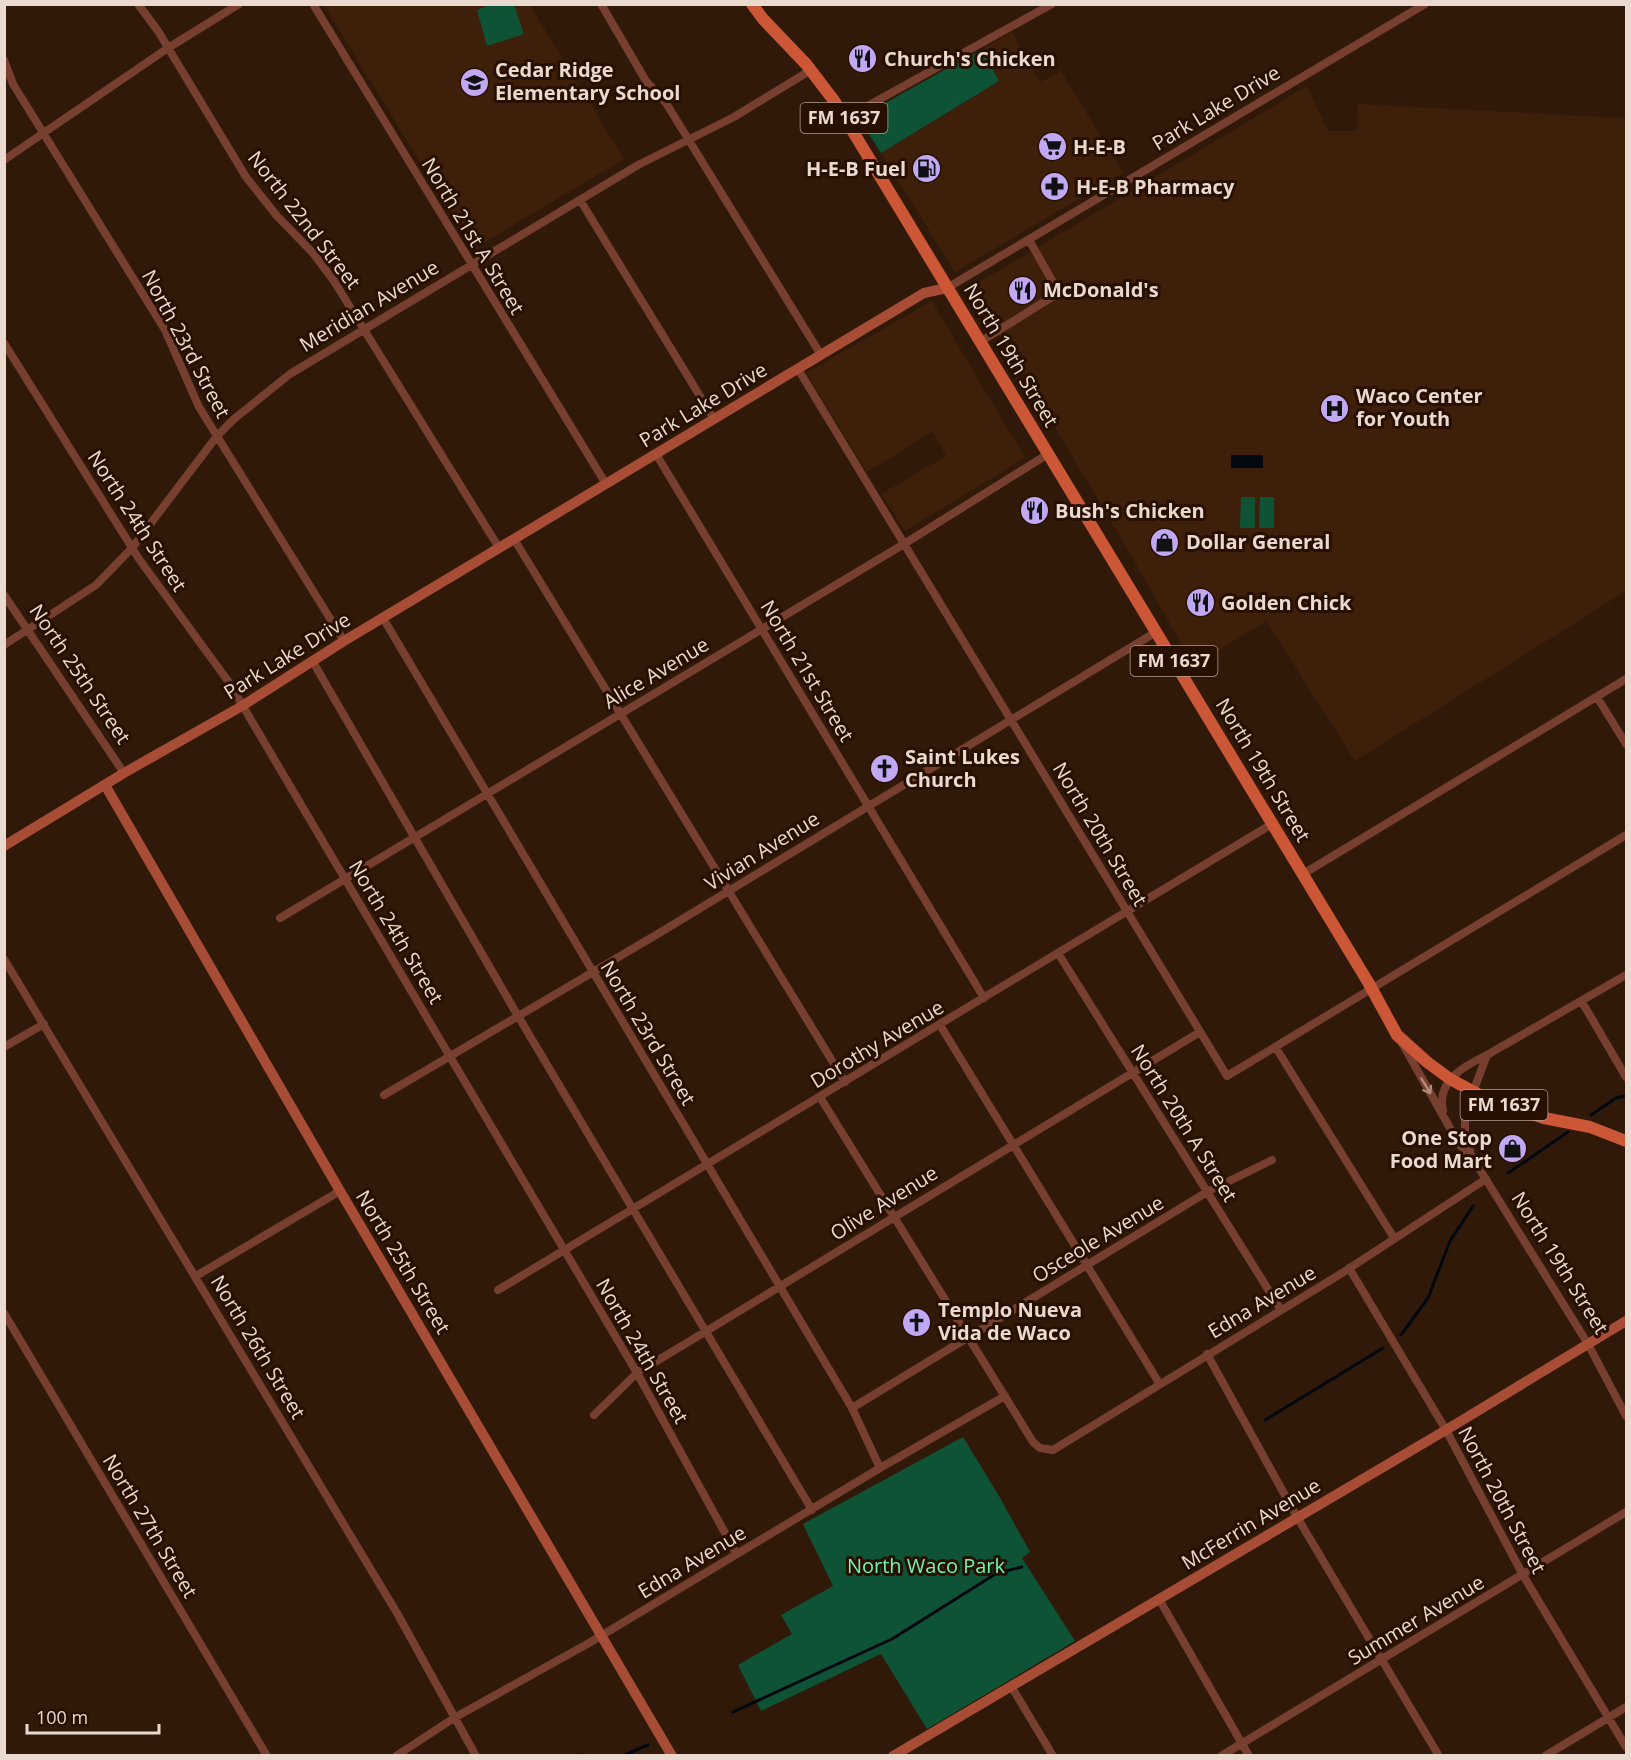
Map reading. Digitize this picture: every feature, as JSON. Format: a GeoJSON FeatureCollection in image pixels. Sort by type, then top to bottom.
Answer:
{"type":"FeatureCollection","features":[{"type":"Feature","properties":{"kind":"main road","name":"North 19th Street"},"geometry":{"type":"LineString","coordinates":[[752,4],[811,70],[844,118],[1272,824],[1397,1035]]}},
{"type":"Feature","properties":{"kind":"main road","name":"FM 1637"},"geometry":{"type":"LineString","coordinates":[[1397,1035],[1450,1079],[1491,1101],[1544,1118],[1590,1127],[1626,1141]]}},
{"type":"Feature","properties":{"kind":"street","name":"North 22nd Street"},"geometry":{"type":"LineString","coordinates":[[138,4],[168,48],[246,177],[334,281],[499,548]]}},
{"type":"Feature","properties":{"kind":"street"},"geometry":{"type":"LineString","coordinates":[[4,160],[168,48],[239,4]]}},
{"type":"Feature","properties":{"kind":"street","name":"North 21st A Street"},"geometry":{"type":"LineString","coordinates":[[313,4],[606,484]]}},
{"type":"Feature","properties":{"kind":"street"},"geometry":{"type":"LineString","coordinates":[[600,4],[646,81],[666,103],[821,355]]}},
{"type":"Feature","properties":{"kind":"street"},"geometry":{"type":"LineString","coordinates":[[844,118],[1052,4]]}},
{"type":"Feature","properties":{"kind":"street","name":"Park Lake Drive"},"geometry":{"type":"LineString","coordinates":[[4,846],[124,773],[242,706],[344,641],[924,293],[947,288],[1425,4]]}},
{"type":"Feature","properties":{"kind":"street","name":"North 23rd Street"},"geometry":{"type":"LineString","coordinates":[[4,60],[13,84],[165,330],[189,387],[217,436],[344,641]]}},
{"type":"Feature","properties":{"kind":"street","name":"Meridian Avenue"},"geometry":{"type":"LineString","coordinates":[[4,645],[96,585],[132,548],[217,436],[265,392],[290,374],[638,165],[750,109],[811,70]]}},
{"type":"Feature","properties":{"kind":"street"},"geometry":{"type":"LineString","coordinates":[[580,200],[714,419]]}},
{"type":"Feature","properties":{"kind":"street"},"geometry":{"type":"LineString","coordinates":[[980,342],[1055,295],[1054,284],[1029,240]]}},
{"type":"Feature","properties":{"kind":"street","name":"North 24th Street"},"geometry":{"type":"LineString","coordinates":[[4,343],[132,548],[217,664],[637,1373],[736,1553]]}},
{"type":"Feature","properties":{"kind":"street","name":"North 20th Street"},"geometry":{"type":"LineString","coordinates":[[798,369],[1227,1076],[1276,1048]]}},
{"type":"Feature","properties":{"kind":"street","name":"North 21st Street"},"geometry":{"type":"LineString","coordinates":[[656,454],[984,998]]}},
{"type":"Feature","properties":{"kind":"street","name":"Alice Avenue"},"geometry":{"type":"LineString","coordinates":[[280,918],[904,544],[1048,454]]}},
{"type":"Feature","properties":{"kind":"street"},"geometry":{"type":"LineString","coordinates":[[514,539],[845,1082]]}},
{"type":"Feature","properties":{"kind":"street","name":"North 25th Street"},"geometry":{"type":"LineString","coordinates":[[4,596],[124,773]]}},
{"type":"Feature","properties":{"kind":"street","name":"North 23rd Street"},"geometry":{"type":"LineString","coordinates":[[383,618],[852,1408],[880,1468]]}},
{"type":"Feature","properties":{"kind":"street","name":"Vivian Avenue"},"geometry":{"type":"LineString","coordinates":[[384,1095],[593,972],[1156,632]]}},
{"type":"Feature","properties":{"kind":"street"},"geometry":{"type":"LineString","coordinates":[[313,662],[518,1016],[812,1509]]}},
{"type":"Feature","properties":{"kind":"street"},"geometry":{"type":"LineString","coordinates":[[1302,874],[1626,679]]}},
{"type":"Feature","properties":{"kind":"street"},"geometry":{"type":"LineString","coordinates":[[1597,697],[1626,744]]}},
{"type":"Feature","properties":{"kind":"street","name":"North 25th Street"},"geometry":{"type":"LineString","coordinates":[[105,785],[340,1191],[672,1755]]}},
{"type":"Feature","properties":{"kind":"street","name":"Dorothy Avenue"},"geometry":{"type":"LineString","coordinates":[[498,1290],[1272,824]]}},
{"type":"Feature","properties":{"kind":"street"},"geometry":{"type":"LineString","coordinates":[[1394,1238],[1276,1048],[1626,835]]}},
{"type":"Feature","properties":{"kind":"street","name":"North 20th A Street"},"geometry":{"type":"LineString","coordinates":[[1058,953],[1281,1310]]}},
{"type":"Feature","properties":{"kind":"street","name":"North 26th Street"},"geometry":{"type":"LineString","coordinates":[[4,959],[397,1613],[476,1755]]}},
{"type":"Feature","properties":{"kind":"street"},"geometry":{"type":"LineString","coordinates":[[1444,1117],[1442,1098],[1450,1079],[1468,1065],[1626,975]]}},
{"type":"Feature","properties":{"kind":"street"},"geometry":{"type":"LineString","coordinates":[[1582,1002],[1626,1076]]}},
{"type":"Feature","properties":{"kind":"street"},"geometry":{"type":"LineString","coordinates":[[4,1047],[44,1024]]}},
{"type":"Feature","properties":{"kind":"street"},"geometry":{"type":"LineString","coordinates":[[940,1025],[1014,1143],[1158,1383]]}},
{"type":"Feature","properties":{"kind":"street","name":"Olive Avenue"},"geometry":{"type":"LineString","coordinates":[[594,1415],[637,1373],[1132,1071],[1200,1032]]}},
{"type":"Feature","properties":{"kind":"street","name":"North 19th Street"},"geometry":{"type":"LineString","coordinates":[[1397,1035],[1459,1144],[1471,1156],[1486,1179],[1588,1344],[1626,1416]]}},
{"type":"Feature","properties":{"kind":"street"},"geometry":{"type":"LineString","coordinates":[[1471,1156],[1464,1124],[1465,1113],[1487,1055]]}},
{"type":"Feature","properties":{"kind":"street"},"geometry":{"type":"LineString","coordinates":[[820,1097],[1005,1396]]}},
{"type":"Feature","properties":{"kind":"street","name":"Osceole Avenue"},"geometry":{"type":"LineString","coordinates":[[852,1408],[1207,1192],[1272,1160]]}},
{"type":"Feature","properties":{"kind":"street","name":"Edna Avenue"},"geometry":{"type":"LineString","coordinates":[[396,1755],[454,1718],[601,1635],[736,1553],[1005,1396],[1033,1442],[1040,1448],[1053,1450],[1158,1383],[1349,1268],[1486,1179]]}},
{"type":"Feature","properties":{"kind":"street"},"geometry":{"type":"LineString","coordinates":[[196,1276],[340,1191]]}},
{"type":"Feature","properties":{"kind":"street","name":"North 20th Street"},"geometry":{"type":"LineString","coordinates":[[1349,1268],[1446,1430],[1523,1575],[1626,1747]]}},
{"type":"Feature","properties":{"kind":"street","name":"North 27th Street"},"geometry":{"type":"LineString","coordinates":[[4,1313],[267,1755]]}},
{"type":"Feature","properties":{"kind":"street","name":"McFerrin Avenue"},"geometry":{"type":"LineString","coordinates":[[893,1755],[1446,1430],[1626,1321]]}},
{"type":"Feature","properties":{"kind":"street"},"geometry":{"type":"LineString","coordinates":[[1207,1354],[1297,1517],[1439,1755]]}},
{"type":"Feature","properties":{"kind":"street","name":"Summer Avenue"},"geometry":{"type":"LineString","coordinates":[[1221,1755],[1626,1512]]}},
{"type":"Feature","properties":{"kind":"street"},"geometry":{"type":"LineString","coordinates":[[1158,1599],[1250,1755]]}},
{"type":"Feature","properties":{"kind":"street"},"geometry":{"type":"LineString","coordinates":[[1011,1686],[1053,1755]]}},
{"type":"Feature","properties":{"kind":"street"},"geometry":{"type":"LineString","coordinates":[[1545,1755],[1626,1707]]}},
{"type":"Feature","properties":{"kind":"shaded area","name":"Cedar Ridge Elementary School"},"geometry":{"type":"Polygon","coordinates":[[[324,5],[530,5],[624,159],[473,249],[324,5]]]}},
{"type":"Feature","properties":{"kind":"shaded area"},"geometry":{"type":"Polygon","coordinates":[[[1012,32],[1040,82],[1061,71],[1123,173],[955,272],[881,153],[999,81],[982,49],[1012,32]]]}},
{"type":"Feature","properties":{"kind":"shaded area","name":"Waco Center for Youth"},"geometry":{"type":"Polygon","coordinates":[[[1307,86],[1328,131],[1357,131],[1358,104],[1626,118],[1626,591],[1355,761],[1266,621],[1194,666],[1110,519],[1002,339],[968,289],[1307,86]]]}},
{"type":"Feature","properties":{"kind":"shaded area"},"geometry":{"type":"Polygon","coordinates":[[[932,301],[1025,458],[905,531],[881,494],[946,456],[936,438],[932,432],[867,472],[806,373],[932,301]]]}},
{"type":"Feature","properties":{"kind":"shaded area"},"geometry":{"type":"Polygon","coordinates":[[[1231,455],[1263,455],[1263,468],[1231,468],[1231,455]]]}},
{"type":"Feature","properties":{"kind":"green space"},"geometry":{"type":"Polygon","coordinates":[[[492,4],[514,5],[524,34],[487,46],[477,10],[492,4]]]}},
{"type":"Feature","properties":{"kind":"green space"},"geometry":{"type":"Polygon","coordinates":[[[982,49],[999,81],[881,153],[860,120],[862,116],[982,49]]]}},
{"type":"Feature","properties":{"kind":"green space"},"geometry":{"type":"Polygon","coordinates":[[[1241,497],[1255,497],[1255,528],[1240,528],[1241,497]]]}},
{"type":"Feature","properties":{"kind":"green space"},"geometry":{"type":"Polygon","coordinates":[[[1260,497],[1274,497],[1274,528],[1259,528],[1260,497]]]}},
{"type":"Feature","properties":{"kind":"green space","name":"North Waco Park"},"geometry":{"type":"Polygon","coordinates":[[[963,1437],[1030,1552],[1022,1558],[1075,1641],[927,1729],[881,1654],[761,1711],[738,1665],[792,1634],[781,1615],[833,1586],[803,1524],[963,1437]]]}},
{"type":"Feature","properties":{"kind":"waterway"},"geometry":{"type":"LineString","coordinates":[[1591,1115],[1616,1098],[1624,1096]]}},
{"type":"Feature","properties":{"kind":"waterway"},"geometry":{"type":"LineString","coordinates":[[1508,1173],[1568,1132]]}},
{"type":"Feature","properties":{"kind":"waterway"},"geometry":{"type":"LineString","coordinates":[[1401,1335],[1428,1298],[1450,1241],[1473,1206]]}},
{"type":"Feature","properties":{"kind":"waterway"},"geometry":{"type":"LineString","coordinates":[[1265,1420],[1383,1348]]}},
{"type":"Feature","properties":{"kind":"waterway"},"geometry":{"type":"LineString","coordinates":[[733,1712],[892,1639],[997,1573],[1022,1567]]}},
{"type":"Feature","properties":{"kind":"waterway"},"geometry":{"type":"LineString","coordinates":[[622,1756],[648,1745]]}},
{"type":"Feature","properties":{"kind":"waterway"},"geometry":{"type":"LineString","coordinates":[[579,1755],[601,1756]]}},
{"type":"Feature","properties":{"kind":"place","name":"Church's Chicken"},"geometry":{"type":"Point","coordinates":[863,59]}},
{"type":"Feature","properties":{"kind":"place","name":"Cedar Ridge Elementary School"},"geometry":{"type":"Point","coordinates":[474,82]}},
{"type":"Feature","properties":{"kind":"place","name":"H-E-B"},"geometry":{"type":"Point","coordinates":[1052,147]}},
{"type":"Feature","properties":{"kind":"place","name":"H-E-B Fuel"},"geometry":{"type":"Point","coordinates":[927,169]}},
{"type":"Feature","properties":{"kind":"place","name":"H-E-B Pharmacy"},"geometry":{"type":"Point","coordinates":[1055,187]}},
{"type":"Feature","properties":{"kind":"place","name":"McDonald's"},"geometry":{"type":"Point","coordinates":[1022,290]}},
{"type":"Feature","properties":{"kind":"place","name":"Waco Center for Youth"},"geometry":{"type":"Point","coordinates":[1335,408]}},
{"type":"Feature","properties":{"kind":"place","name":"Bush's Chicken"},"geometry":{"type":"Point","coordinates":[1034,511]}},
{"type":"Feature","properties":{"kind":"place","name":"Dollar General"},"geometry":{"type":"Point","coordinates":[1165,542]}},
{"type":"Feature","properties":{"kind":"place","name":"Golden Chick"},"geometry":{"type":"Point","coordinates":[1200,603]}},
{"type":"Feature","properties":{"kind":"place","name":"Saint Lukes Church"},"geometry":{"type":"Point","coordinates":[884,769]}},
{"type":"Feature","properties":{"kind":"place","name":"One Stop Food Mart"},"geometry":{"type":"Point","coordinates":[1513,1149]}},
{"type":"Feature","properties":{"kind":"place","name":"Templo Nueva Vida de Waco"},"geometry":{"type":"Point","coordinates":[917,1322]}}]}
